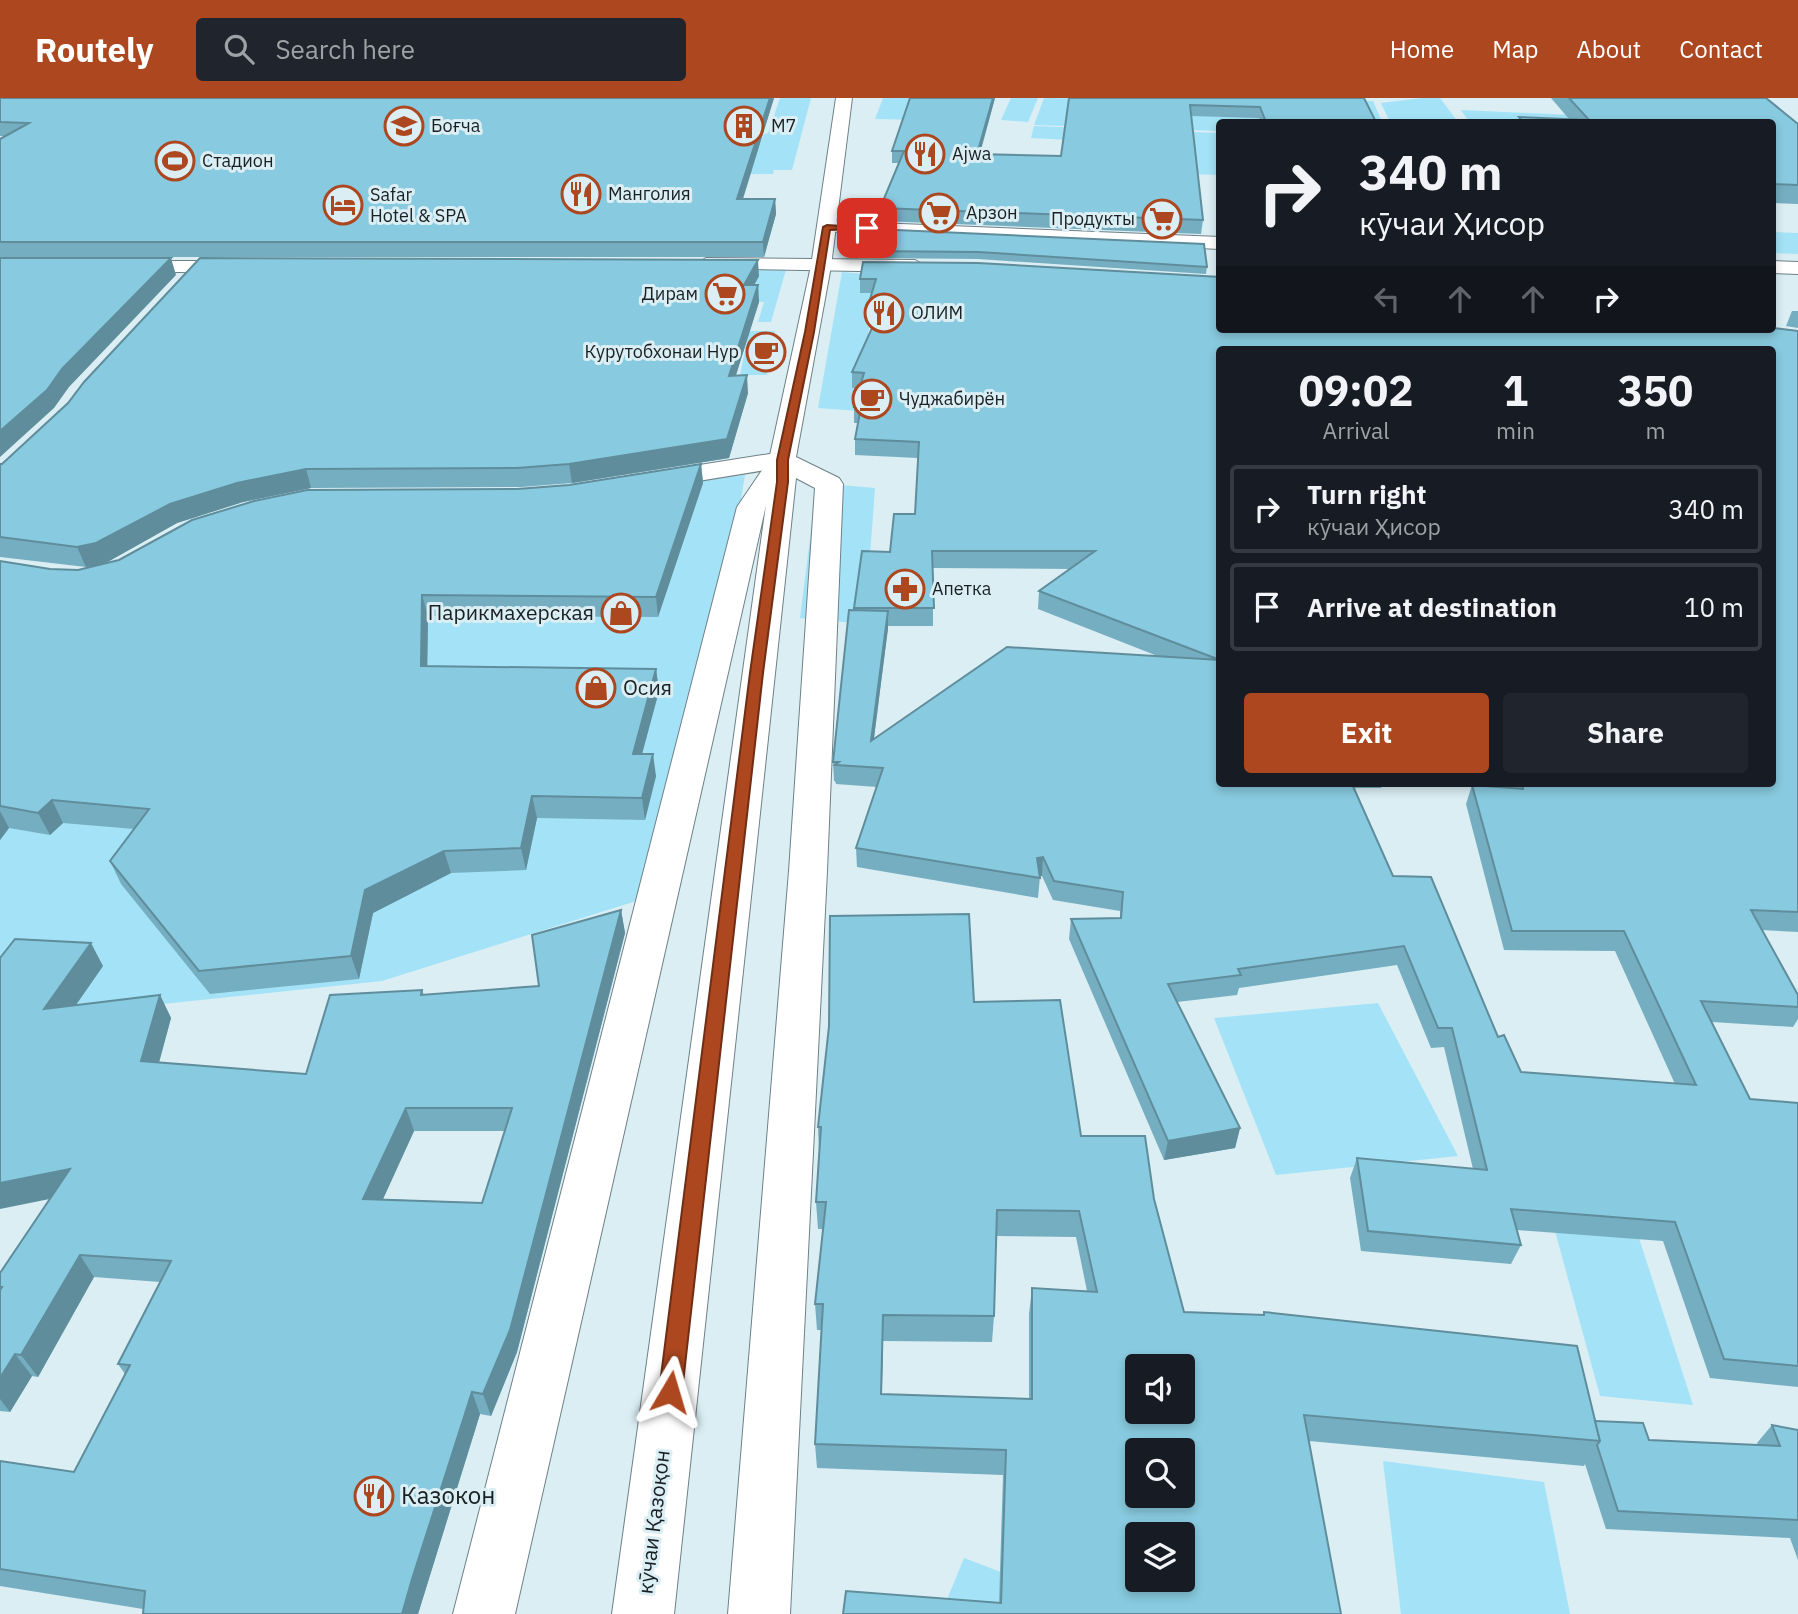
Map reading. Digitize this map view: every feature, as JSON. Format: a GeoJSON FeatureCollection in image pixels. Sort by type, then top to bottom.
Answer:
{"type":"FeatureCollection","features":[{"type":"Feature","properties":{"kind":"street","name":"кӯчаи Қазоқон"},"geometry":{"type":"LineString","coordinates":[[643,1614],[757,673],[783,482],[782,460],[821,266],[844,98]]}},
{"type":"Feature","properties":{"kind":"street"},"geometry":{"type":"LineString","coordinates":[[827,227],[1216,243]]}},
{"type":"Feature","properties":{"kind":"street"},"geometry":{"type":"LineString","coordinates":[[685,264],[938,267]]}},
{"type":"Feature","properties":{"kind":"street"},"geometry":{"type":"LineString","coordinates":[[104,266],[265,267]]}},
{"type":"Feature","properties":{"kind":"street"},"geometry":{"type":"LineString","coordinates":[[180,287],[198,267]]}},
{"type":"Feature","properties":{"kind":"street"},"geometry":{"type":"LineString","coordinates":[[1776,267],[1798,268]]}},
{"type":"Feature","properties":{"kind":"street"},"geometry":{"type":"LineString","coordinates":[[484,1614],[751,507],[782,460]]}},
{"type":"Feature","properties":{"kind":"street"},"geometry":{"type":"LineString","coordinates":[[624,485],[782,460],[829,484],[808,871],[759,1614]]}},
{"type":"Feature","properties":{"kind":"shaded area"},"geometry":{"type":"Polygon","coordinates":[[[780,98],[811,98],[792,170],[774,170],[773,174],[709,174],[621,149],[758,150],[764,134],[768,133],[780,98]]]}},
{"type":"Feature","properties":{"kind":"shaded area"},"geometry":{"type":"Polygon","coordinates":[[[883,98],[931,98],[925,120],[875,119],[883,98]]]}},
{"type":"Feature","properties":{"kind":"shaded area"},"geometry":{"type":"Polygon","coordinates":[[[1011,98],[1038,98],[1028,122],[1001,120],[1011,98]]]}},
{"type":"Feature","properties":{"kind":"shaded area"},"geometry":{"type":"Polygon","coordinates":[[[1044,98],[1373,101],[1381,119],[1216,119],[1216,131],[1034,125],[1044,98]]]}},
{"type":"Feature","properties":{"kind":"shaded area"},"geometry":{"type":"Polygon","coordinates":[[[1440,98],[1456,119],[1389,119],[1381,103],[1440,98]]]}},
{"type":"Feature","properties":{"kind":"shaded area"},"geometry":{"type":"Polygon","coordinates":[[[1461,110],[1664,119],[1467,119],[1461,110]]]}},
{"type":"Feature","properties":{"kind":"shaded area"},"geometry":{"type":"Polygon","coordinates":[[[1034,126],[1216,133],[1216,175],[1190,174],[1091,141],[1031,138],[1034,126]]]}},
{"type":"Feature","properties":{"kind":"shaded area"},"geometry":{"type":"Polygon","coordinates":[[[1776,232],[1798,233],[1798,254],[1776,253],[1776,232]]]}},
{"type":"Feature","properties":{"kind":"shaded area"},"geometry":{"type":"Polygon","coordinates":[[[755,265],[787,266],[771,322],[758,322],[764,302],[678,301],[755,265]]]}},
{"type":"Feature","properties":{"kind":"shaded area"},"geometry":{"type":"Polygon","coordinates":[[[842,272],[876,275],[858,411],[818,408],[842,272]]]}},
{"type":"Feature","properties":{"kind":"shaded area"},"geometry":{"type":"Polygon","coordinates":[[[749,331],[775,331],[767,375],[740,375],[749,331]]]}},
{"type":"Feature","properties":{"kind":"shaded area"},"geometry":{"type":"Polygon","coordinates":[[[745,475],[707,708],[665,892],[382,981],[0,1021],[0,592],[568,499],[745,475]]]}},
{"type":"Feature","properties":{"kind":"shaded area"},"geometry":{"type":"Polygon","coordinates":[[[817,483],[875,488],[865,624],[800,618],[817,483]]]}},
{"type":"Feature","properties":{"kind":"shaded area"},"geometry":{"type":"Polygon","coordinates":[[[1378,1003],[1458,1156],[1276,1175],[1214,1018],[1378,1003]]]}},
{"type":"Feature","properties":{"kind":"shaded area"},"geometry":{"type":"Polygon","coordinates":[[[1552,1220],[1636,1229],[1693,1405],[1600,1396],[1552,1220]]]}},
{"type":"Feature","properties":{"kind":"shaded area"},"geometry":{"type":"Polygon","coordinates":[[[1383,1461],[1544,1482],[1570,1614],[1401,1614],[1383,1461]]]}},
{"type":"Feature","properties":{"kind":"shaded area"},"geometry":{"type":"Polygon","coordinates":[[[964,1558],[1111,1614],[941,1614],[964,1558]]]}},
{"type":"Feature","properties":{"kind":"building"},"geometry":{"type":"Polygon","coordinates":[[[0,98],[770,98],[737,199],[775,199],[763,242],[0,242],[0,139],[29,123],[0,122],[0,98]]]}},
{"type":"Feature","properties":{"kind":"building"},"geometry":{"type":"Polygon","coordinates":[[[910,98],[993,98],[977,154],[1061,156],[1069,98],[1364,98],[1374,119],[1265,119],[1260,107],[1190,105],[1203,220],[880,208],[904,151],[892,151],[910,98]]]}},
{"type":"Feature","properties":{"kind":"building"},"geometry":{"type":"Polygon","coordinates":[[[1569,98],[1766,98],[1798,124],[1798,185],[1776,184],[1776,119],[1588,119],[1569,98]]]}},
{"type":"Feature","properties":{"kind":"building"},"geometry":{"type":"Polygon","coordinates":[[[1519,117],[1566,119],[1521,119],[1519,117]]]}},
{"type":"Feature","properties":{"kind":"building"},"geometry":{"type":"Polygon","coordinates":[[[874,229],[1204,244],[1207,267],[978,252],[867,251],[874,229]]]}},
{"type":"Feature","properties":{"kind":"building"},"geometry":{"type":"Polygon","coordinates":[[[0,258],[171,258],[62,369],[47,390],[0,431],[0,258]]]}},
{"type":"Feature","properties":{"kind":"building"},"geometry":{"type":"Polygon","coordinates":[[[200,258],[758,260],[744,285],[758,285],[729,376],[747,375],[727,439],[569,464],[517,468],[306,469],[237,483],[170,504],[96,543],[77,547],[0,537],[0,464],[68,403],[84,382],[200,258]]]}},
{"type":"Feature","properties":{"kind":"building"},"geometry":{"type":"Polygon","coordinates":[[[863,262],[978,263],[1216,277],[1216,333],[1776,333],[1776,328],[1798,331],[1798,912],[1751,910],[1798,995],[1798,1007],[1701,1001],[1750,1099],[1798,1103],[1798,1366],[1724,1359],[1675,1222],[1511,1209],[1521,1245],[1368,1231],[1357,1158],[1487,1170],[1452,1028],[1438,1028],[1404,946],[1238,969],[1241,975],[1168,984],[1240,1128],[1168,1141],[1071,919],[1121,918],[1123,892],[1054,881],[1043,857],[1037,858],[1040,878],[856,848],[883,768],[835,765],[839,762],[833,762],[849,610],[888,611],[871,741],[1007,647],[1216,660],[1216,787],[1353,787],[1393,876],[1431,877],[1498,1037],[1504,1035],[1521,1072],[1696,1085],[1624,931],[1512,931],[1473,787],[1776,787],[1776,346],[1216,346],[1216,658],[1039,591],[1095,551],[932,551],[934,608],[854,608],[862,551],[890,552],[894,514],[915,514],[919,442],[855,439],[861,407],[854,407],[864,373],[852,372],[882,306],[868,306],[876,279],[860,279],[863,262]]]}},
{"type":"Feature","properties":{"kind":"building"},"geometry":{"type":"Polygon","coordinates":[[[701,464],[656,597],[422,595],[421,666],[656,669],[633,754],[653,754],[642,798],[532,796],[521,848],[444,851],[365,890],[351,956],[199,971],[110,861],[149,809],[52,800],[38,813],[0,806],[0,561],[50,569],[78,570],[119,560],[192,520],[254,501],[307,490],[517,489],[569,485],[701,464]]]}},
{"type":"Feature","properties":{"kind":"building"},"geometry":{"type":"Polygon","coordinates":[[[621,910],[510,1330],[483,1394],[472,1392],[402,1614],[143,1614],[145,1591],[0,1569],[0,1461],[74,1472],[130,1365],[118,1364],[171,1261],[80,1255],[21,1355],[15,1354],[0,1378],[0,1273],[70,1169],[0,1183],[0,958],[15,939],[91,943],[44,1009],[160,995],[141,1061],[306,1074],[330,995],[422,990],[421,995],[539,986],[532,935],[621,910]],[[406,1108],[363,1199],[482,1203],[512,1108],[406,1108]]]}},
{"type":"Feature","properties":{"kind":"building"},"geometry":{"type":"Polygon","coordinates":[[[969,914],[974,1002],[1060,1000],[1081,1136],[1145,1136],[1154,1199],[1184,1312],[1264,1315],[1264,1312],[1577,1346],[1600,1441],[1304,1415],[1341,1614],[843,1614],[846,1591],[1001,1603],[1006,1450],[815,1444],[823,1304],[815,1304],[826,1202],[816,1202],[821,1127],[818,1127],[829,1026],[830,916],[969,914]],[[997,1210],[994,1316],[883,1315],[881,1394],[1032,1399],[1032,1288],[1097,1292],[1079,1211],[997,1210]]]}},
{"type":"Feature","properties":{"kind":"building"},"geometry":{"type":"Polygon","coordinates":[[[1595,1421],[1643,1423],[1649,1440],[1780,1446],[1772,1425],[1798,1430],[1798,1520],[1618,1511],[1597,1445],[1600,1441],[1595,1421]]]}},
{"type":"Feature","properties":{"kind":"place","name":"Боғча"},"geometry":{"type":"Point","coordinates":[404,126]}},
{"type":"Feature","properties":{"kind":"place","name":"М7"},"geometry":{"type":"Point","coordinates":[744,126]}},
{"type":"Feature","properties":{"kind":"place","name":"Ajwa"},"geometry":{"type":"Point","coordinates":[925,154]}},
{"type":"Feature","properties":{"kind":"place","name":"Стадион"},"geometry":{"type":"Point","coordinates":[175,161]}},
{"type":"Feature","properties":{"kind":"place","name":"Манголия"},"geometry":{"type":"Point","coordinates":[581,194]}},
{"type":"Feature","properties":{"kind":"place","name":"Safar Hotel & SPA"},"geometry":{"type":"Point","coordinates":[343,205]}},
{"type":"Feature","properties":{"kind":"place","name":"Арзон"},"geometry":{"type":"Point","coordinates":[939,213]}},
{"type":"Feature","properties":{"kind":"place","name":"Продукты"},"geometry":{"type":"Point","coordinates":[1162,219]}},
{"type":"Feature","properties":{"kind":"place","name":"Дирам"},"geometry":{"type":"Point","coordinates":[725,294]}},
{"type":"Feature","properties":{"kind":"place","name":"ОЛИМ"},"geometry":{"type":"Point","coordinates":[884,313]}},
{"type":"Feature","properties":{"kind":"place","name":"Курутобхонаи Нур"},"geometry":{"type":"Point","coordinates":[766,352]}},
{"type":"Feature","properties":{"kind":"place","name":"Чуджабирён"},"geometry":{"type":"Point","coordinates":[872,399]}},
{"type":"Feature","properties":{"kind":"place","name":"Апетка"},"geometry":{"type":"Point","coordinates":[905,589]}},
{"type":"Feature","properties":{"kind":"place","name":"Парикмахерская"},"geometry":{"type":"Point","coordinates":[621,613]}},
{"type":"Feature","properties":{"kind":"place","name":"Осия"},"geometry":{"type":"Point","coordinates":[596,688]}},
{"type":"Feature","properties":{"kind":"place","name":"Казокон"},"geometry":{"type":"Point","coordinates":[374,1496]}},
{"type":"Feature","properties":{"kind":"route"},"geometry":{"type":"LineString","coordinates":[[670,1392],[757,673],[783,482],[782,460],[809,332],[827,227],[867,228]]}}]}
